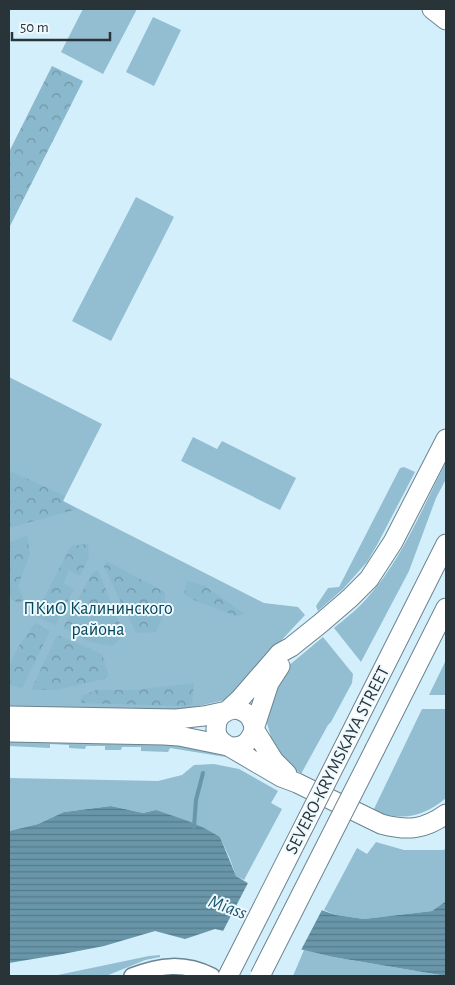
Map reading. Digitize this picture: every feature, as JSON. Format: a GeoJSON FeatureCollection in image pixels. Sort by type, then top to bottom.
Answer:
{"type":"FeatureCollection","features":[{"type":"Feature","properties":{"kind":"main road"},"geometry":{"type":"LineString","coordinates":[[432,9],[446,20]]}},
{"type":"Feature","properties":{"kind":"main road"},"geometry":{"type":"LineString","coordinates":[[446,439],[393,542],[369,579],[350,598],[291,647],[280,653],[240,699],[221,715],[217,721],[216,729],[217,736],[228,746],[281,776],[381,824],[394,828],[409,829],[426,825],[446,814]]}},
{"type":"Feature","properties":{"kind":"main road","name":"SEVERO-KRYMSKAYA STREET"},"geometry":{"type":"LineString","coordinates":[[228,976],[446,544]]}},
{"type":"Feature","properties":{"kind":"main road","name":"SEVERO-KRYMSKAYA STREET"},"geometry":{"type":"LineString","coordinates":[[260,976],[446,608]]}},
{"type":"Feature","properties":{"kind":"main road"},"geometry":{"type":"LineString","coordinates":[[9,732],[164,735],[228,746],[240,746],[250,740],[269,683],[291,647]]}},
{"type":"Feature","properties":{"kind":"main road"},"geometry":{"type":"LineString","coordinates":[[9,716],[176,719],[204,716],[234,709],[240,710],[250,717],[254,729],[274,761],[297,783]]}},
{"type":"Feature","properties":{"kind":"street"},"geometry":{"type":"LineString","coordinates":[[132,976],[160,967],[175,966],[189,967],[212,976]]}},
{"type":"Feature","properties":{"kind":"green space"},"geometry":{"type":"Polygon","coordinates":[[[83,9],[137,9],[103,74],[61,52],[83,9]]]}},
{"type":"Feature","properties":{"kind":"green space"},"geometry":{"type":"Polygon","coordinates":[[[153,17],[181,30],[154,86],[126,72],[153,17]]]}},
{"type":"Feature","properties":{"kind":"green space"},"geometry":{"type":"Polygon","coordinates":[[[52,66],[83,81],[9,228],[9,152],[52,66]]]}},
{"type":"Feature","properties":{"kind":"green space"},"geometry":{"type":"Polygon","coordinates":[[[136,197],[174,217],[111,341],[72,321],[136,197]]]}},
{"type":"Feature","properties":{"kind":"green space","name":"ПКиО Калининского района"},"geometry":{"type":"Polygon","coordinates":[[[9,377],[102,424],[63,501],[264,603],[298,607],[305,615],[246,681],[225,700],[186,709],[9,706],[9,377]]]}},
{"type":"Feature","properties":{"kind":"green space"},"geometry":{"type":"Polygon","coordinates":[[[193,437],[217,449],[222,441],[296,478],[280,510],[181,461],[193,437]]]}},
{"type":"Feature","properties":{"kind":"green space"},"geometry":{"type":"Polygon","coordinates":[[[446,462],[446,479],[436,498],[409,571],[361,662],[334,628],[364,601],[391,567],[446,462]]]}},
{"type":"Feature","properties":{"kind":"green space"},"geometry":{"type":"Polygon","coordinates":[[[404,467],[415,472],[367,562],[343,589],[318,611],[316,606],[328,588],[339,587],[400,468],[404,467]]]}},
{"type":"Feature","properties":{"kind":"green space"},"geometry":{"type":"Polygon","coordinates":[[[10,471],[65,496],[63,501],[77,509],[9,528],[10,471]]]}},
{"type":"Feature","properties":{"kind":"green space"},"geometry":{"type":"Polygon","coordinates":[[[27,536],[30,554],[18,586],[24,600],[18,603],[9,598],[9,542],[27,536]]]}},
{"type":"Feature","properties":{"kind":"green space"},"geometry":{"type":"Polygon","coordinates":[[[88,544],[89,557],[80,576],[69,570],[63,583],[74,589],[55,625],[35,616],[71,546],[88,544]]]}},
{"type":"Feature","properties":{"kind":"green space"},"geometry":{"type":"Polygon","coordinates":[[[106,561],[165,592],[164,614],[156,632],[136,633],[104,567],[106,561]]]}},
{"type":"Feature","properties":{"kind":"green space"},"geometry":{"type":"Polygon","coordinates":[[[98,570],[124,635],[112,646],[90,642],[63,628],[92,573],[98,570]]]}},
{"type":"Feature","properties":{"kind":"green space"},"geometry":{"type":"Polygon","coordinates":[[[187,581],[205,586],[245,614],[236,616],[194,600],[184,594],[187,581]]]}},
{"type":"Feature","properties":{"kind":"green space"},"geometry":{"type":"Polygon","coordinates":[[[35,623],[50,631],[22,688],[9,685],[9,667],[19,646],[35,623]]]}},
{"type":"Feature","properties":{"kind":"green space"},"geometry":{"type":"Polygon","coordinates":[[[57,635],[102,654],[109,676],[104,679],[57,690],[31,690],[57,635]]]}},
{"type":"Feature","properties":{"kind":"green space"},"geometry":{"type":"Polygon","coordinates":[[[323,637],[353,674],[352,683],[301,774],[284,761],[272,741],[267,723],[267,707],[287,667],[323,637]]]}},
{"type":"Feature","properties":{"kind":"green space"},"geometry":{"type":"Polygon","coordinates":[[[446,660],[446,695],[429,695],[446,660]]]}},
{"type":"Feature","properties":{"kind":"green space"},"geometry":{"type":"Polygon","coordinates":[[[194,683],[192,704],[184,706],[81,703],[82,696],[96,690],[136,690],[194,683]]]}},
{"type":"Feature","properties":{"kind":"green space"},"geometry":{"type":"Polygon","coordinates":[[[422,709],[446,709],[446,798],[428,810],[411,816],[393,816],[373,811],[422,709]]]}},
{"type":"Feature","properties":{"kind":"green space"},"geometry":{"type":"Polygon","coordinates":[[[9,738],[155,742],[194,748],[232,758],[170,748],[168,752],[141,751],[141,747],[122,747],[121,750],[105,750],[105,746],[86,746],[85,749],[69,748],[69,745],[50,744],[50,748],[9,746],[9,738]]]}},
{"type":"Feature","properties":{"kind":"green space"},"geometry":{"type":"Polygon","coordinates":[[[214,764],[239,769],[278,791],[271,803],[282,809],[244,880],[236,876],[220,837],[156,810],[143,813],[111,806],[64,812],[38,824],[9,831],[9,778],[158,781],[182,775],[194,765],[214,764]]]}},
{"type":"Feature","properties":{"kind":"green space"},"geometry":{"type":"Polygon","coordinates":[[[376,842],[404,850],[446,849],[446,901],[432,911],[364,919],[336,915],[324,910],[357,848],[367,854],[376,842]]]}},
{"type":"Feature","properties":{"kind":"green space"},"geometry":{"type":"Polygon","coordinates":[[[304,950],[333,957],[446,976],[293,976],[304,950]]]}},
{"type":"Feature","properties":{"kind":"green space"},"geometry":{"type":"Polygon","coordinates":[[[160,955],[160,957],[145,960],[106,976],[53,976],[149,956],[160,955]]]}},
{"type":"Feature","properties":{"kind":"water","name":"Miass"},"geometry":{"type":"Polygon","coordinates":[[[111,806],[143,813],[156,810],[204,828],[220,837],[236,876],[256,888],[336,915],[364,919],[432,911],[446,901],[446,976],[333,957],[215,929],[185,939],[155,931],[104,946],[9,963],[9,831],[38,824],[64,812],[111,806]]]}},
{"type":"Feature","properties":{"kind":"pier"},"geometry":{"type":"Polygon","coordinates":[[[249,881],[257,886],[323,908],[300,952],[222,933],[249,881]]]}},
{"type":"Feature","properties":{"kind":"waterway"},"geometry":{"type":"LineString","coordinates":[[194,827],[196,800],[203,773]]}}]}
